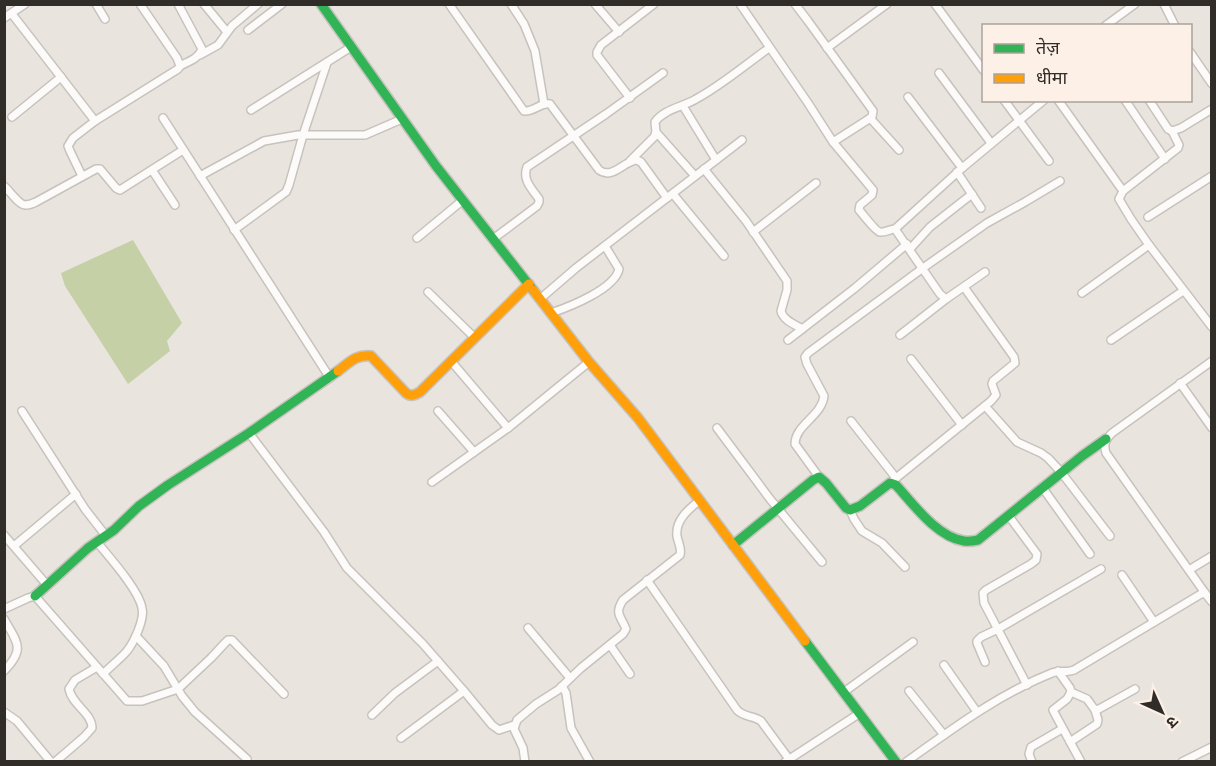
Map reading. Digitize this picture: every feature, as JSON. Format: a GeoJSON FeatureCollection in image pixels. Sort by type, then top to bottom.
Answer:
{"type":"FeatureCollection","features":[{"type":"Feature","properties":{"kind":"street"},"geometry":{"type":"LineString","coordinates":[[4,18],[25,4]]}},
{"type":"Feature","properties":{"kind":"street"},"geometry":{"type":"LineString","coordinates":[[96,4],[105,19]]}},
{"type":"Feature","properties":{"kind":"street"},"geometry":{"type":"LineString","coordinates":[[140,4],[177,58],[180,66]]}},
{"type":"Feature","properties":{"kind":"street"},"geometry":{"type":"LineString","coordinates":[[178,4],[200,44],[202,49],[200,55]]}},
{"type":"Feature","properties":{"kind":"street"},"geometry":{"type":"LineString","coordinates":[[204,4],[227,32]]}},
{"type":"Feature","properties":{"kind":"street"},"geometry":{"type":"LineString","coordinates":[[82,176],[68,146],[73,138],[95,121],[180,66],[218,45],[232,26],[258,4]]}},
{"type":"Feature","properties":{"kind":"street"},"geometry":{"type":"LineString","coordinates":[[248,30],[282,4]]}},
{"type":"Feature","properties":{"kind":"street"},"geometry":{"type":"LineString","coordinates":[[321,4],[402,119],[463,200],[589,362],[638,418],[896,762]]}},
{"type":"Feature","properties":{"kind":"street"},"geometry":{"type":"LineString","coordinates":[[449,4],[522,109],[528,112],[547,103],[553,107],[604,174],[609,174],[630,161],[654,137],[657,119],[694,101],[769,48]]}},
{"type":"Feature","properties":{"kind":"street"},"geometry":{"type":"LineString","coordinates":[[511,4],[524,24],[535,51],[544,104]]}},
{"type":"Feature","properties":{"kind":"street"},"geometry":{"type":"LineString","coordinates":[[595,4],[619,32]]}},
{"type":"Feature","properties":{"kind":"street"},"geometry":{"type":"LineString","coordinates":[[630,98],[597,55],[597,51],[601,45],[654,4]]}},
{"type":"Feature","properties":{"kind":"street"},"geometry":{"type":"LineString","coordinates":[[740,4],[833,142],[873,190],[872,195],[860,205],[859,210],[878,232],[895,229],[959,170],[1042,102]]}},
{"type":"Feature","properties":{"kind":"street"},"geometry":{"type":"LineString","coordinates":[[795,4],[873,111],[872,117],[833,142]]}},
{"type":"Feature","properties":{"kind":"street"},"geometry":{"type":"LineString","coordinates":[[827,48],[887,4]]}},
{"type":"Feature","properties":{"kind":"street"},"geometry":{"type":"LineString","coordinates":[[935,4],[982,68]]}},
{"type":"Feature","properties":{"kind":"street"},"geometry":{"type":"LineString","coordinates":[[1108,24],[1135,4]]}},
{"type":"Feature","properties":{"kind":"street"},"geometry":{"type":"LineString","coordinates":[[1166,5],[1174,24]]}},
{"type":"Feature","properties":{"kind":"street"},"geometry":{"type":"LineString","coordinates":[[12,14],[95,121]]}},
{"type":"Feature","properties":{"kind":"street"},"geometry":{"type":"LineString","coordinates":[[251,110],[351,47]]}},
{"type":"Feature","properties":{"kind":"street"},"geometry":{"type":"LineString","coordinates":[[1192,54],[1212,84]]}},
{"type":"Feature","properties":{"kind":"street"},"geometry":{"type":"LineString","coordinates":[[234,230],[286,192],[327,63]]}},
{"type":"Feature","properties":{"kind":"street"},"geometry":{"type":"LineString","coordinates":[[493,239],[537,206],[539,202],[525,177],[527,167],[630,98],[663,73]]}},
{"type":"Feature","properties":{"kind":"street"},"geometry":{"type":"LineString","coordinates":[[939,74],[991,143]]}},
{"type":"Feature","properties":{"kind":"street"},"geometry":{"type":"LineString","coordinates":[[12,117],[61,77]]}},
{"type":"Feature","properties":{"kind":"street"},"geometry":{"type":"LineString","coordinates":[[908,97],[959,170],[981,208]]}},
{"type":"Feature","properties":{"kind":"street"},"geometry":{"type":"LineString","coordinates":[[1006,102],[1049,161]]}},
{"type":"Feature","properties":{"kind":"street"},"geometry":{"type":"LineString","coordinates":[[1059,102],[1124,191]]}},
{"type":"Feature","properties":{"kind":"street"},"geometry":{"type":"LineString","coordinates":[[1126,102],[1165,159]]}},
{"type":"Feature","properties":{"kind":"street"},"geometry":{"type":"LineString","coordinates":[[1150,102],[1168,129],[1172,131],[1179,146],[1124,191],[1119,196],[1119,200],[1149,245],[1212,327]]}},
{"type":"Feature","properties":{"kind":"street"},"geometry":{"type":"LineString","coordinates":[[683,106],[716,160]]}},
{"type":"Feature","properties":{"kind":"street"},"geometry":{"type":"LineString","coordinates":[[1172,131],[1212,109]]}},
{"type":"Feature","properties":{"kind":"street"},"geometry":{"type":"LineString","coordinates":[[163,118],[330,378]]}},
{"type":"Feature","properties":{"kind":"street"},"geometry":{"type":"LineString","coordinates":[[870,118],[899,150]]}},
{"type":"Feature","properties":{"kind":"street"},"geometry":{"type":"LineString","coordinates":[[200,176],[264,141],[303,135],[365,135],[402,119]]}},
{"type":"Feature","properties":{"kind":"street"},"geometry":{"type":"LineString","coordinates":[[656,132],[695,176]]}},
{"type":"Feature","properties":{"kind":"street"},"geometry":{"type":"LineString","coordinates":[[540,299],[742,140]]}},
{"type":"Feature","properties":{"kind":"street"},"geometry":{"type":"LineString","coordinates":[[4,186],[25,205],[36,202],[82,176],[100,169],[120,190],[183,150]]}},
{"type":"Feature","properties":{"kind":"street"},"geometry":{"type":"LineString","coordinates":[[630,161],[641,162],[724,256]]}},
{"type":"Feature","properties":{"kind":"street"},"geometry":{"type":"LineString","coordinates":[[704,169],[753,232],[787,281],[788,290],[781,314],[802,329]]}},
{"type":"Feature","properties":{"kind":"street"},"geometry":{"type":"LineString","coordinates":[[152,170],[175,205]]}},
{"type":"Feature","properties":{"kind":"street"},"geometry":{"type":"LineString","coordinates":[[1148,217],[1212,176]]}},
{"type":"Feature","properties":{"kind":"street"},"geometry":{"type":"LineString","coordinates":[[905,567],[882,543],[862,531],[850,510],[819,477],[795,444],[796,435],[824,400],[805,357],[987,223],[1060,181]]}},
{"type":"Feature","properties":{"kind":"street"},"geometry":{"type":"LineString","coordinates":[[753,232],[816,183]]}},
{"type":"Feature","properties":{"kind":"street"},"geometry":{"type":"LineString","coordinates":[[788,340],[972,194]]}},
{"type":"Feature","properties":{"kind":"street"},"geometry":{"type":"LineString","coordinates":[[417,238],[463,200]]}},
{"type":"Feature","properties":{"kind":"street"},"geometry":{"type":"LineString","coordinates":[[895,229],[940,294],[946,298]]}},
{"type":"Feature","properties":{"kind":"street"},"geometry":{"type":"LineString","coordinates":[[1082,293],[1149,245]]}},
{"type":"Feature","properties":{"kind":"street"},"geometry":{"type":"LineString","coordinates":[[551,313],[594,294],[617,275],[619,269],[605,246]]}},
{"type":"Feature","properties":{"kind":"street"},"geometry":{"type":"LineString","coordinates":[[900,335],[946,298],[985,272]]}},
{"type":"Feature","properties":{"kind":"street"},"geometry":{"type":"LineString","coordinates":[[4,609],[35,596],[139,506],[330,378],[356,357],[371,356],[406,393],[415,396],[529,284]]}},
{"type":"Feature","properties":{"kind":"street"},"geometry":{"type":"LineString","coordinates":[[850,510],[860,506],[893,481],[985,406],[996,395],[993,381],[1012,366],[1015,360],[964,287]]}},
{"type":"Feature","properties":{"kind":"street"},"geometry":{"type":"LineString","coordinates":[[1111,340],[1183,291]]}},
{"type":"Feature","properties":{"kind":"street"},"geometry":{"type":"LineString","coordinates":[[428,292],[475,338]]}},
{"type":"Feature","properties":{"kind":"street"},"geometry":{"type":"LineString","coordinates":[[911,359],[962,425]]}},
{"type":"Feature","properties":{"kind":"street"},"geometry":{"type":"LineString","coordinates":[[451,361],[508,428]]}},
{"type":"Feature","properties":{"kind":"street"},"geometry":{"type":"LineString","coordinates":[[851,421],[893,481],[940,531],[955,539],[971,543],[978,540],[1112,432],[1212,361]]}},
{"type":"Feature","properties":{"kind":"street"},"geometry":{"type":"LineString","coordinates":[[432,482],[508,428],[589,362]]}},
{"type":"Feature","properties":{"kind":"street"},"geometry":{"type":"LineString","coordinates":[[1180,383],[1212,428]]}},
{"type":"Feature","properties":{"kind":"street"},"geometry":{"type":"LineString","coordinates":[[985,406],[1017,442],[1041,453],[1061,472],[1110,536]]}},
{"type":"Feature","properties":{"kind":"street"},"geometry":{"type":"LineString","coordinates":[[22,411],[76,495],[106,536]]}},
{"type":"Feature","properties":{"kind":"street"},"geometry":{"type":"LineString","coordinates":[[438,411],[474,452]]}},
{"type":"Feature","properties":{"kind":"street"},"geometry":{"type":"LineString","coordinates":[[717,428],[822,562]]}},
{"type":"Feature","properties":{"kind":"street"},"geometry":{"type":"LineString","coordinates":[[249,433],[324,532],[346,568],[423,644],[492,725],[499,730],[514,725]]}},
{"type":"Feature","properties":{"kind":"street"},"geometry":{"type":"LineString","coordinates":[[1106,439],[1104,446],[1106,453],[1212,602]]}},
{"type":"Feature","properties":{"kind":"street"},"geometry":{"type":"LineString","coordinates":[[733,545],[819,477]]}},
{"type":"Feature","properties":{"kind":"street"},"geometry":{"type":"LineString","coordinates":[[1042,487],[1090,554]]}},
{"type":"Feature","properties":{"kind":"street"},"geometry":{"type":"LineString","coordinates":[[14,546],[76,495]]}},
{"type":"Feature","properties":{"kind":"street"},"geometry":{"type":"LineString","coordinates":[[525,762],[523,748],[514,729],[517,720],[562,686],[623,634],[626,629],[618,613],[620,605],[647,580],[680,555],[681,548],[677,532],[680,520],[700,501]]}},
{"type":"Feature","properties":{"kind":"street"},"geometry":{"type":"LineString","coordinates":[[1008,515],[1034,550],[1036,560],[983,593],[984,603],[1027,684]]}},
{"type":"Feature","properties":{"kind":"street"},"geometry":{"type":"LineString","coordinates":[[6,538],[47,585]]}},
{"type":"Feature","properties":{"kind":"street"},"geometry":{"type":"LineString","coordinates":[[97,542],[126,579],[142,605],[143,614],[136,636],[126,652],[103,674]]}},
{"type":"Feature","properties":{"kind":"street"},"geometry":{"type":"LineString","coordinates":[[1189,570],[1212,556]]}},
{"type":"Feature","properties":{"kind":"street"},"geometry":{"type":"LineString","coordinates":[[985,662],[977,640],[1101,569]]}},
{"type":"Feature","properties":{"kind":"street"},"geometry":{"type":"LineString","coordinates":[[1122,575],[1154,622]]}},
{"type":"Feature","properties":{"kind":"street"},"geometry":{"type":"LineString","coordinates":[[647,580],[737,710],[744,716],[758,718],[787,760],[860,713]]}},
{"type":"Feature","properties":{"kind":"street"},"geometry":{"type":"LineString","coordinates":[[906,762],[977,712],[1027,684],[1058,671],[1074,670],[1205,593]]}},
{"type":"Feature","properties":{"kind":"street"},"geometry":{"type":"LineString","coordinates":[[35,596],[127,701],[142,701],[178,689],[228,640],[232,640],[284,694]]}},
{"type":"Feature","properties":{"kind":"street"},"geometry":{"type":"LineString","coordinates":[[4,619],[18,648],[16,659],[4,671]]}},
{"type":"Feature","properties":{"kind":"street"},"geometry":{"type":"LineString","coordinates":[[528,628],[570,678]]}},
{"type":"Feature","properties":{"kind":"street"},"geometry":{"type":"LineString","coordinates":[[136,636],[164,666],[182,696],[195,712],[247,759]]}},
{"type":"Feature","properties":{"kind":"street"},"geometry":{"type":"LineString","coordinates":[[844,692],[913,642]]}},
{"type":"Feature","properties":{"kind":"street"},"geometry":{"type":"LineString","coordinates":[[610,645],[630,674]]}},
{"type":"Feature","properties":{"kind":"street"},"geometry":{"type":"LineString","coordinates":[[372,715],[395,693],[438,661]]}},
{"type":"Feature","properties":{"kind":"street"},"geometry":{"type":"LineString","coordinates":[[944,665],[977,712]]}},
{"type":"Feature","properties":{"kind":"street"},"geometry":{"type":"LineString","coordinates":[[4,712],[17,721],[53,762],[92,728],[91,720],[70,696],[69,689],[75,680],[97,667]]}},
{"type":"Feature","properties":{"kind":"street"},"geometry":{"type":"LineString","coordinates":[[1058,671],[1071,692],[1087,699],[1095,710],[1098,720],[1097,724],[1070,742]]}},
{"type":"Feature","properties":{"kind":"street"},"geometry":{"type":"LineString","coordinates":[[562,686],[566,693],[571,728],[590,762]]}},
{"type":"Feature","properties":{"kind":"street"},"geometry":{"type":"LineString","coordinates":[[1095,710],[1135,689]]}},
{"type":"Feature","properties":{"kind":"street"},"geometry":{"type":"LineString","coordinates":[[401,738],[464,691]]}},
{"type":"Feature","properties":{"kind":"street"},"geometry":{"type":"LineString","coordinates":[[909,691],[944,735]]}},
{"type":"Feature","properties":{"kind":"street"},"geometry":{"type":"LineString","coordinates":[[1071,692],[1070,696],[1053,710],[1081,762]]}},
{"type":"Feature","properties":{"kind":"street"},"geometry":{"type":"LineString","coordinates":[[1032,762],[1029,754],[1031,747],[1062,729]]}},
{"type":"Feature","properties":{"kind":"street"},"geometry":{"type":"LineString","coordinates":[[1182,762],[1212,747]]}},
{"type":"Feature","properties":{"kind":"green space"},"geometry":{"type":"Polygon","coordinates":[[[133,240],[182,323],[167,341],[170,351],[128,384],[65,286],[61,273],[133,240]]]}},
{"type":"Feature","properties":{"kind":"traffic: fast"},"geometry":{"type":"LineString","coordinates":[[321,4],[436,166],[533,290]]}},
{"type":"Feature","properties":{"kind":"traffic: fast"},"geometry":{"type":"LineString","coordinates":[[35,596],[139,506],[338,371]]}},
{"type":"Feature","properties":{"kind":"traffic: fast"},"geometry":{"type":"LineString","coordinates":[[733,545],[819,477],[850,510],[860,506],[890,483],[896,485],[935,527],[954,538],[964,541],[978,540],[1106,439]]}},
{"type":"Feature","properties":{"kind":"traffic: fast"},"geometry":{"type":"LineString","coordinates":[[805,641],[896,762]]}},
{"type":"Feature","properties":{"kind":"traffic: slow"},"geometry":{"type":"LineString","coordinates":[[338,371],[357,358],[371,356],[406,393],[416,394],[529,284]]}},
{"type":"Feature","properties":{"kind":"traffic: slow"},"geometry":{"type":"LineString","coordinates":[[533,290],[589,362],[638,418],[805,641]]}}]}
